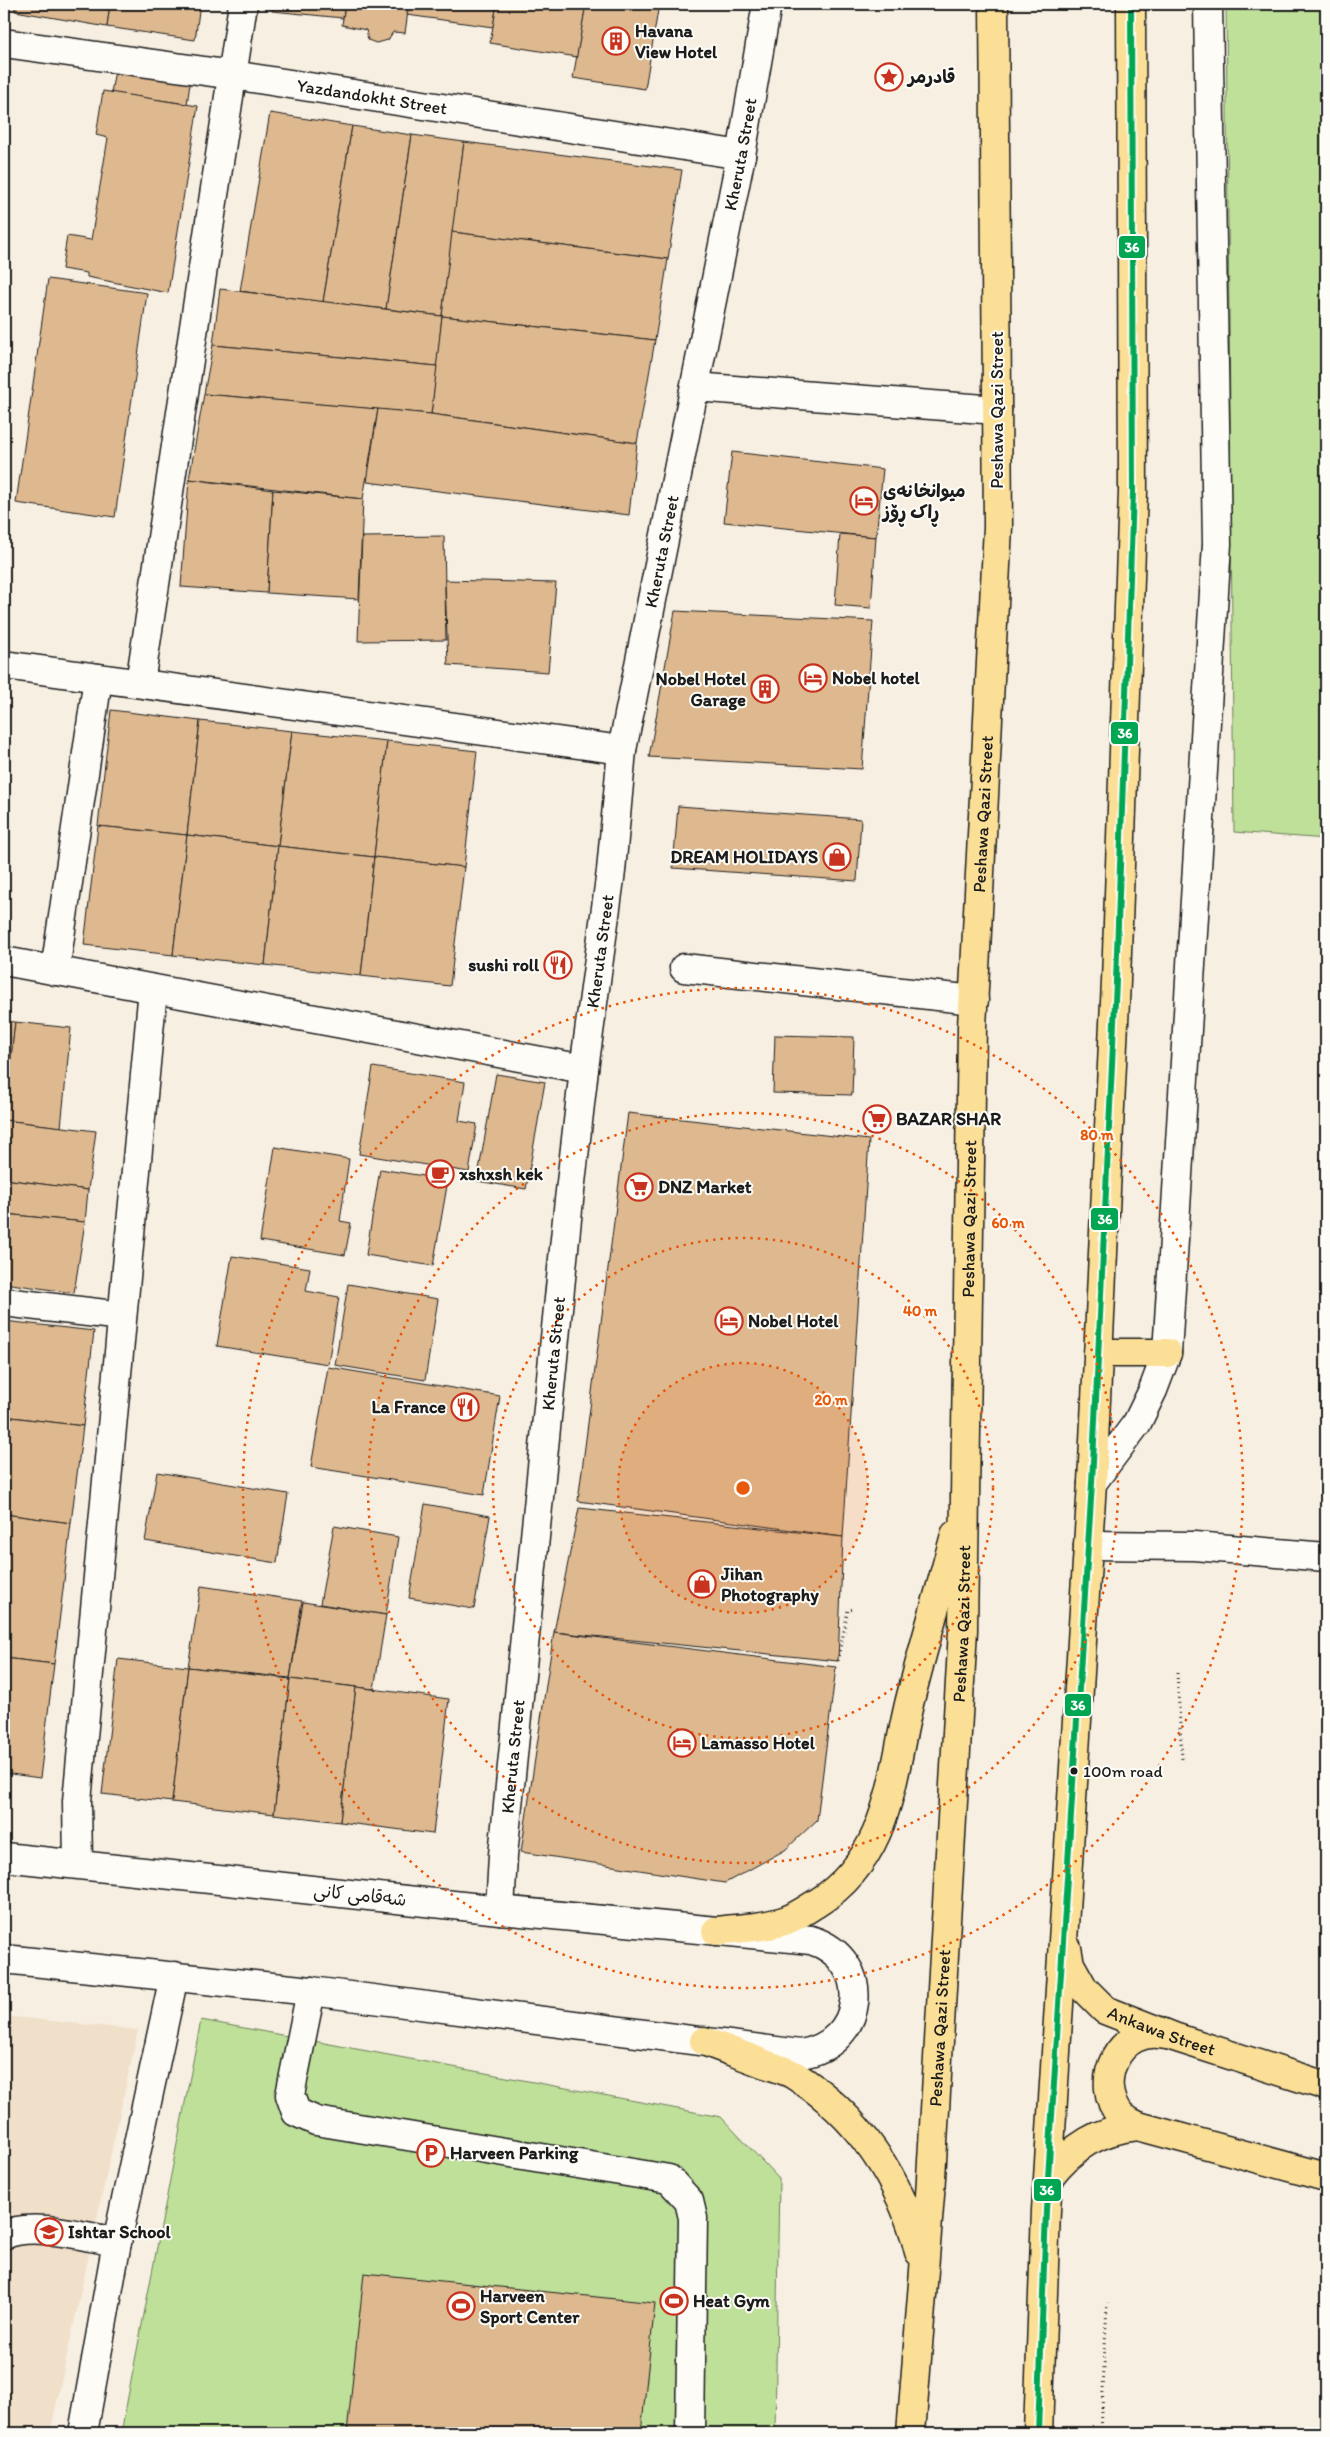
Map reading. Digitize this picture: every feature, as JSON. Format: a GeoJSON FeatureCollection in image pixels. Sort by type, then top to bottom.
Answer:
{"type":"FeatureCollection","features":[{"type":"Feature","properties":{"kind":"highway","name":"Peshawa Qazi Street"},"geometry":{"type":"LineString","coordinates":[[912,2433],[930,2195],[963,1640],[974,1000],[998,527],[994,4]]}},
{"type":"Feature","properties":{"kind":"highway"},"geometry":{"type":"LineString","coordinates":[[1038,2433],[1048,2177],[1092,1483],[1116,990],[1133,492],[1131,4]]}},
{"type":"Feature","properties":{"kind":"highway"},"geometry":{"type":"LineString","coordinates":[[1098,1352],[1167,1353]]}},
{"type":"Feature","properties":{"kind":"highway"},"geometry":{"type":"LineString","coordinates":[[716,1931],[768,1925],[788,1920],[839,1887],[864,1858],[874,1841],[888,1805],[910,1700],[965,1495]]}},
{"type":"Feature","properties":{"kind":"highway","name":"Ankawa Street"},"geometry":{"type":"LineString","coordinates":[[1066,1909],[1065,1934],[1070,1964],[1084,1989],[1105,2010],[1174,2037],[1326,2086]]}},
{"type":"Feature","properties":{"kind":"highway"},"geometry":{"type":"LineString","coordinates":[[1174,2037],[1159,2033],[1142,2035],[1128,2042],[1116,2054],[1108,2087],[1112,2103],[1122,2117],[1138,2126],[1326,2177]]}},
{"type":"Feature","properties":{"kind":"highway"},"geometry":{"type":"LineString","coordinates":[[704,2041],[792,2074],[824,2097],[852,2124],[877,2155],[897,2189],[913,2229],[923,2271]]}},
{"type":"Feature","properties":{"kind":"highway"},"geometry":{"type":"LineString","coordinates":[[1048,2177],[1062,2160],[1079,2145],[1105,2132],[1138,2126]]}},
{"type":"Feature","properties":{"kind":"street"},"geometry":{"type":"LineString","coordinates":[[140,683],[234,75],[243,4]]}},
{"type":"Feature","properties":{"kind":"street","name":"Kheruta Street"},"geometry":{"type":"LineString","coordinates":[[500,1910],[503,1855],[584,1070],[611,871],[622,750],[741,156],[767,4]]}},
{"type":"Feature","properties":{"kind":"street"},"geometry":{"type":"LineString","coordinates":[[1092,1483],[1137,1423],[1153,1390],[1167,1353],[1217,544],[1208,4]]}},
{"type":"Feature","properties":{"kind":"street","name":"Yazdandokht Street"},"geometry":{"type":"LineString","coordinates":[[4,43],[234,75],[741,156]]}},
{"type":"Feature","properties":{"kind":"street"},"geometry":{"type":"LineString","coordinates":[[695,388],[997,410]]}},
{"type":"Feature","properties":{"kind":"street"},"geometry":{"type":"LineString","coordinates":[[4,665],[622,750]]}},
{"type":"Feature","properties":{"kind":"street"},"geometry":{"type":"LineString","coordinates":[[55,972],[98,678]]}},
{"type":"Feature","properties":{"kind":"street"},"geometry":{"type":"LineString","coordinates":[[4,961],[584,1070]]}},
{"type":"Feature","properties":{"kind":"street"},"geometry":{"type":"LineString","coordinates":[[684,968],[974,1000]]}},
{"type":"Feature","properties":{"kind":"street"},"geometry":{"type":"LineString","coordinates":[[78,1864],[77,1801],[153,989]]}},
{"type":"Feature","properties":{"kind":"street"},"geometry":{"type":"LineString","coordinates":[[4,1302],[122,1316]]}},
{"type":"Feature","properties":{"kind":"street"},"geometry":{"type":"LineString","coordinates":[[1088,1546],[1194,1546],[1326,1557]]}},
{"type":"Feature","properties":{"kind":"street","name":"شەقامی کانی"},"geometry":{"type":"LineString","coordinates":[[4,1857],[500,1910],[811,1940],[820,1943],[836,1954],[848,1969],[855,1997],[852,2016],[842,2033],[819,2050],[800,2054],[704,2041]]}},
{"type":"Feature","properties":{"kind":"street"},"geometry":{"type":"LineString","coordinates":[[4,1959],[311,1990],[704,2041]]}},
{"type":"Feature","properties":{"kind":"street"},"geometry":{"type":"LineString","coordinates":[[83,2433],[117,2242],[174,1976]]}},
{"type":"Feature","properties":{"kind":"street"},"geometry":{"type":"LineString","coordinates":[[311,1990],[290,2095],[296,2112],[316,2121],[669,2179],[689,2200],[693,2218],[690,2433]]}},
{"type":"Feature","properties":{"kind":"street"},"geometry":{"type":"LineString","coordinates":[[4,2235],[16,2229],[33,2229],[117,2242]]}},
{"type":"Feature","properties":{"kind":"path"},"geometry":{"type":"LineString","coordinates":[[838,1661],[848,1610],[855,1608]]}},
{"type":"Feature","properties":{"kind":"path"},"geometry":{"type":"LineString","coordinates":[[1177,1673],[1182,1759]]}},
{"type":"Feature","properties":{"kind":"path"},"geometry":{"type":"LineString","coordinates":[[1101,2433],[1107,2303]]}},
{"type":"Feature","properties":{"kind":"shaded area","name":"Ishtar School"},"geometry":{"type":"Polygon","coordinates":[[[4,2016],[138,2030],[50,2433],[4,2433],[4,2016]]]}},
{"type":"Feature","properties":{"kind":"green space"},"geometry":{"type":"Polygon","coordinates":[[[1226,4],[1326,4],[1326,839],[1234,832],[1226,4]]]}},
{"type":"Feature","properties":{"kind":"green space","name":"Harveen Sport Center"},"geometry":{"type":"Polygon","coordinates":[[[201,2020],[721,2117],[779,2179],[775,2433],[121,2433],[201,2020]]]}},
{"type":"Feature","properties":{"kind":"building"},"geometry":{"type":"Polygon","coordinates":[[[15,4],[110,4],[107,27],[15,11],[15,4]]]}},
{"type":"Feature","properties":{"kind":"building"},"geometry":{"type":"Polygon","coordinates":[[[110,4],[200,4],[195,40],[107,27],[110,4]]]}},
{"type":"Feature","properties":{"kind":"building"},"geometry":{"type":"Polygon","coordinates":[[[273,4],[345,4],[343,18],[272,11],[273,4]]]}},
{"type":"Feature","properties":{"kind":"building"},"geometry":{"type":"Polygon","coordinates":[[[345,4],[409,4],[405,33],[393,32],[388,40],[376,43],[368,40],[366,30],[342,25],[345,4]]]}},
{"type":"Feature","properties":{"kind":"building"},"geometry":{"type":"Polygon","coordinates":[[[409,4],[497,4],[493,27],[407,15],[409,4]]]}},
{"type":"Feature","properties":{"kind":"building"},"geometry":{"type":"Polygon","coordinates":[[[497,4],[586,4],[577,57],[490,43],[497,4]]]}},
{"type":"Feature","properties":{"kind":"building","name":"Havana View Hotel"},"geometry":{"type":"Polygon","coordinates":[[[586,4],[659,4],[645,89],[573,78],[586,4]]]}},
{"type":"Feature","properties":{"kind":"building"},"geometry":{"type":"Polygon","coordinates":[[[116,64],[191,77],[187,104],[111,93],[116,64]]]}},
{"type":"Feature","properties":{"kind":"building"},"geometry":{"type":"Polygon","coordinates":[[[103,91],[198,106],[168,293],[87,277],[87,273],[62,269],[67,236],[91,240],[108,138],[96,135],[103,91]]]}},
{"type":"Feature","properties":{"kind":"building"},"geometry":{"type":"Polygon","coordinates":[[[270,113],[352,126],[323,302],[240,291],[270,113]]]}},
{"type":"Feature","properties":{"kind":"building"},"geometry":{"type":"Polygon","coordinates":[[[352,126],[412,135],[386,309],[323,302],[352,126]]]}},
{"type":"Feature","properties":{"kind":"building"},"geometry":{"type":"Polygon","coordinates":[[[412,135],[464,142],[442,316],[386,309],[412,135]]]}},
{"type":"Feature","properties":{"kind":"building"},"geometry":{"type":"Polygon","coordinates":[[[464,142],[682,170],[668,259],[452,232],[464,142]]]}},
{"type":"Feature","properties":{"kind":"building"},"geometry":{"type":"Polygon","coordinates":[[[452,232],[668,259],[655,340],[442,316],[452,232]]]}},
{"type":"Feature","properties":{"kind":"building"},"geometry":{"type":"Polygon","coordinates":[[[48,279],[147,293],[115,517],[16,503],[48,279]]]}},
{"type":"Feature","properties":{"kind":"building"},"geometry":{"type":"Polygon","coordinates":[[[220,289],[442,316],[437,366],[213,345],[220,289]]]}},
{"type":"Feature","properties":{"kind":"building"},"geometry":{"type":"Polygon","coordinates":[[[442,316],[655,340],[637,443],[431,414],[442,316]]]}},
{"type":"Feature","properties":{"kind":"building"},"geometry":{"type":"Polygon","coordinates":[[[213,345],[437,366],[431,414],[204,394],[213,345]]]}},
{"type":"Feature","properties":{"kind":"building"},"geometry":{"type":"Polygon","coordinates":[[[204,394],[378,409],[363,499],[189,479],[204,394]]]}},
{"type":"Feature","properties":{"kind":"building"},"geometry":{"type":"Polygon","coordinates":[[[378,409],[431,414],[637,443],[629,515],[367,482],[378,409]]]}},
{"type":"Feature","properties":{"kind":"building"},"geometry":{"type":"Polygon","coordinates":[[[732,452],[883,469],[876,537],[724,522],[732,452]]]}},
{"type":"Feature","properties":{"kind":"building"},"geometry":{"type":"Polygon","coordinates":[[[189,479],[273,490],[267,593],[181,587],[189,479]]]}},
{"type":"Feature","properties":{"kind":"building"},"geometry":{"type":"Polygon","coordinates":[[[273,490],[363,499],[359,599],[267,593],[273,490]]]}},
{"type":"Feature","properties":{"kind":"building"},"geometry":{"type":"Polygon","coordinates":[[[840,534],[876,537],[871,608],[835,605],[840,534]]]}},
{"type":"Feature","properties":{"kind":"building"},"geometry":{"type":"Polygon","coordinates":[[[444,536],[446,640],[358,641],[362,537],[444,536]]]}},
{"type":"Feature","properties":{"kind":"building"},"geometry":{"type":"Polygon","coordinates":[[[445,580],[556,583],[548,672],[448,665],[445,580]]]}},
{"type":"Feature","properties":{"kind":"building","name":"Nobel Hotel Garage"},"geometry":{"type":"Polygon","coordinates":[[[675,611],[873,621],[862,769],[649,757],[675,611]]]}},
{"type":"Feature","properties":{"kind":"building"},"geometry":{"type":"Polygon","coordinates":[[[111,710],[200,721],[187,835],[98,826],[111,710]]]}},
{"type":"Feature","properties":{"kind":"building"},"geometry":{"type":"Polygon","coordinates":[[[200,721],[292,731],[278,846],[187,835],[200,721]]]}},
{"type":"Feature","properties":{"kind":"building"},"geometry":{"type":"Polygon","coordinates":[[[292,731],[387,741],[374,857],[278,846],[292,731]]]}},
{"type":"Feature","properties":{"kind":"building"},"geometry":{"type":"Polygon","coordinates":[[[387,741],[477,751],[464,867],[374,857],[387,741]]]}},
{"type":"Feature","properties":{"kind":"building"},"geometry":{"type":"Polygon","coordinates":[[[678,806],[861,819],[857,881],[673,868],[678,806]]]}},
{"type":"Feature","properties":{"kind":"building"},"geometry":{"type":"Polygon","coordinates":[[[98,826],[187,835],[173,955],[84,945],[98,826]]]}},
{"type":"Feature","properties":{"kind":"building"},"geometry":{"type":"Polygon","coordinates":[[[187,835],[278,846],[265,965],[173,955],[187,835]]]}},
{"type":"Feature","properties":{"kind":"building"},"geometry":{"type":"Polygon","coordinates":[[[278,846],[374,857],[361,976],[265,965],[278,846]]]}},
{"type":"Feature","properties":{"kind":"building"},"geometry":{"type":"Polygon","coordinates":[[[374,857],[464,867],[450,986],[361,976],[374,857]]]}},
{"type":"Feature","properties":{"kind":"building"},"geometry":{"type":"Polygon","coordinates":[[[4,1021],[15,1022],[4,1119],[4,1021]]]}},
{"type":"Feature","properties":{"kind":"building"},"geometry":{"type":"Polygon","coordinates":[[[15,1022],[71,1028],[61,1127],[4,1120],[15,1022]]]}},
{"type":"Feature","properties":{"kind":"building"},"geometry":{"type":"Polygon","coordinates":[[[775,1035],[854,1037],[852,1095],[773,1093],[775,1035]]]}},
{"type":"Feature","properties":{"kind":"building"},"geometry":{"type":"Polygon","coordinates":[[[373,1067],[465,1082],[459,1121],[477,1124],[469,1172],[359,1154],[373,1067]]]}},
{"type":"Feature","properties":{"kind":"building"},"geometry":{"type":"Polygon","coordinates":[[[496,1074],[545,1082],[526,1189],[477,1181],[496,1074]]]}},
{"type":"Feature","properties":{"kind":"building","name":"Nobel Hotel"},"geometry":{"type":"Polygon","coordinates":[[[628,1113],[869,1140],[843,1537],[578,1501],[628,1113]]]}},
{"type":"Feature","properties":{"kind":"building"},"geometry":{"type":"Polygon","coordinates":[[[4,1120],[96,1131],[88,1190],[4,1179],[4,1120]]]}},
{"type":"Feature","properties":{"kind":"building"},"geometry":{"type":"Polygon","coordinates":[[[275,1147],[349,1159],[340,1221],[351,1223],[345,1255],[260,1241],[275,1147]]]}},
{"type":"Feature","properties":{"kind":"building"},"geometry":{"type":"Polygon","coordinates":[[[380,1169],[448,1180],[433,1266],[366,1255],[380,1169]]]}},
{"type":"Feature","properties":{"kind":"building"},"geometry":{"type":"Polygon","coordinates":[[[4,1179],[88,1190],[85,1222],[4,1214],[4,1179]]]}},
{"type":"Feature","properties":{"kind":"building"},"geometry":{"type":"Polygon","coordinates":[[[4,1214],[85,1222],[74,1293],[4,1283],[4,1214]]]}},
{"type":"Feature","properties":{"kind":"building"},"geometry":{"type":"Polygon","coordinates":[[[232,1256],[310,1268],[306,1291],[339,1297],[328,1364],[217,1346],[232,1256]]]}},
{"type":"Feature","properties":{"kind":"building"},"geometry":{"type":"Polygon","coordinates":[[[348,1284],[438,1299],[425,1380],[335,1365],[348,1284]]]}},
{"type":"Feature","properties":{"kind":"building"},"geometry":{"type":"Polygon","coordinates":[[[4,1321],[94,1331],[83,1426],[4,1416],[4,1321]]]}},
{"type":"Feature","properties":{"kind":"building"},"geometry":{"type":"Polygon","coordinates":[[[328,1367],[500,1396],[484,1495],[311,1467],[328,1367]]]}},
{"type":"Feature","properties":{"kind":"building"},"geometry":{"type":"Polygon","coordinates":[[[4,1416],[83,1426],[71,1523],[4,1514],[4,1416]]]}},
{"type":"Feature","properties":{"kind":"building"},"geometry":{"type":"Polygon","coordinates":[[[157,1472],[288,1494],[277,1563],[145,1541],[157,1472]]]}},
{"type":"Feature","properties":{"kind":"building"},"geometry":{"type":"Polygon","coordinates":[[[425,1504],[490,1516],[474,1609],[409,1598],[425,1504]]]}},
{"type":"Feature","properties":{"kind":"building","name":"Jihan Photography"},"geometry":{"type":"Polygon","coordinates":[[[579,1508],[843,1537],[838,1661],[554,1632],[579,1508]]]}},
{"type":"Feature","properties":{"kind":"building"},"geometry":{"type":"Polygon","coordinates":[[[4,1514],[71,1523],[54,1664],[4,1658],[4,1514]]]}},
{"type":"Feature","properties":{"kind":"building"},"geometry":{"type":"Polygon","coordinates":[[[334,1526],[398,1537],[386,1615],[320,1604],[334,1526]]]}},
{"type":"Feature","properties":{"kind":"building"},"geometry":{"type":"Polygon","coordinates":[[[201,1586],[302,1601],[290,1678],[188,1667],[201,1586]]]}},
{"type":"Feature","properties":{"kind":"building"},"geometry":{"type":"Polygon","coordinates":[[[303,1602],[386,1615],[374,1689],[290,1679],[303,1602]]]}},
{"type":"Feature","properties":{"kind":"building","name":"Lamasso Hotel"},"geometry":{"type":"Polygon","coordinates":[[[554,1632],[836,1667],[817,1820],[785,1850],[725,1883],[521,1852],[554,1632]]]}},
{"type":"Feature","properties":{"kind":"building"},"geometry":{"type":"Polygon","coordinates":[[[4,1658],[54,1664],[40,1778],[4,1773],[4,1658]]]}},
{"type":"Feature","properties":{"kind":"building"},"geometry":{"type":"Polygon","coordinates":[[[118,1659],[188,1667],[172,1802],[102,1794],[118,1659]]]}},
{"type":"Feature","properties":{"kind":"building"},"geometry":{"type":"Polygon","coordinates":[[[188,1667],[290,1679],[274,1814],[172,1802],[188,1667]]]}},
{"type":"Feature","properties":{"kind":"building"},"geometry":{"type":"Polygon","coordinates":[[[290,1679],[356,1687],[340,1822],[274,1814],[290,1679]]]}},
{"type":"Feature","properties":{"kind":"building"},"geometry":{"type":"Polygon","coordinates":[[[356,1687],[449,1699],[433,1834],[340,1822],[356,1687]]]}},
{"type":"Feature","properties":{"kind":"building"},"geometry":{"type":"Polygon","coordinates":[[[364,2273],[655,2303],[641,2433],[347,2433],[364,2273]]]}},
{"type":"Feature","properties":{"kind":"building"},"geometry":{"type":"Polygon","coordinates":[[[4,2397],[9,2398],[4,2417],[4,2397]]]}},
{"type":"Feature","properties":{"kind":"transit line","name":"36"},"geometry":{"type":"LineString","coordinates":[[1038,2433],[1046,2210],[1092,1483],[1116,981],[1133,492],[1131,4]]}},
{"type":"Feature","properties":{"kind":"place","name":"Havana View Hotel"},"geometry":{"type":"Point","coordinates":[616,41]}},
{"type":"Feature","properties":{"kind":"place","name":"قادرمر"},"geometry":{"type":"Point","coordinates":[889,77]}},
{"type":"Feature","properties":{"kind":"place","name":"میوانخانەی ڕاک ڕۆز"},"geometry":{"type":"Point","coordinates":[864,501]}},
{"type":"Feature","properties":{"kind":"place","name":"Nobel hotel"},"geometry":{"type":"Point","coordinates":[813,678]}},
{"type":"Feature","properties":{"kind":"place","name":"Nobel Hotel Garage"},"geometry":{"type":"Point","coordinates":[765,689]}},
{"type":"Feature","properties":{"kind":"place","name":"DREAM HOLIDAYS"},"geometry":{"type":"Point","coordinates":[837,857]}},
{"type":"Feature","properties":{"kind":"place","name":"sushi roll"},"geometry":{"type":"Point","coordinates":[558,965]}},
{"type":"Feature","properties":{"kind":"place","name":"BAZAR SHAR"},"geometry":{"type":"Point","coordinates":[877,1119]}},
{"type":"Feature","properties":{"kind":"place","name":"xshxsh kek"},"geometry":{"type":"Point","coordinates":[440,1174]}},
{"type":"Feature","properties":{"kind":"place","name":"DNZ Market"},"geometry":{"type":"Point","coordinates":[639,1187]}},
{"type":"Feature","properties":{"kind":"place","name":"Nobel Hotel"},"geometry":{"type":"Point","coordinates":[729,1321]}},
{"type":"Feature","properties":{"kind":"place","name":"La France"},"geometry":{"type":"Point","coordinates":[465,1407]}},
{"type":"Feature","properties":{"kind":"place","name":"Jihan Photography"},"geometry":{"type":"Point","coordinates":[702,1584]}},
{"type":"Feature","properties":{"kind":"place","name":"Lamasso Hotel"},"geometry":{"type":"Point","coordinates":[682,1743]}},
{"type":"Feature","properties":{"kind":"place","name":"100m road"},"geometry":{"type":"Point","coordinates":[1074,1771]}},
{"type":"Feature","properties":{"kind":"place","name":"Harveen Parking"},"geometry":{"type":"Point","coordinates":[431,2153]}},
{"type":"Feature","properties":{"kind":"place","name":"Ishtar School"},"geometry":{"type":"Point","coordinates":[49,2232]}},
{"type":"Feature","properties":{"kind":"place","name":"Heat Gym"},"geometry":{"type":"Point","coordinates":[674,2301]}},
{"type":"Feature","properties":{"kind":"place","name":"Harveen Sport Center"},"geometry":{"type":"Point","coordinates":[461,2306]}}]}
